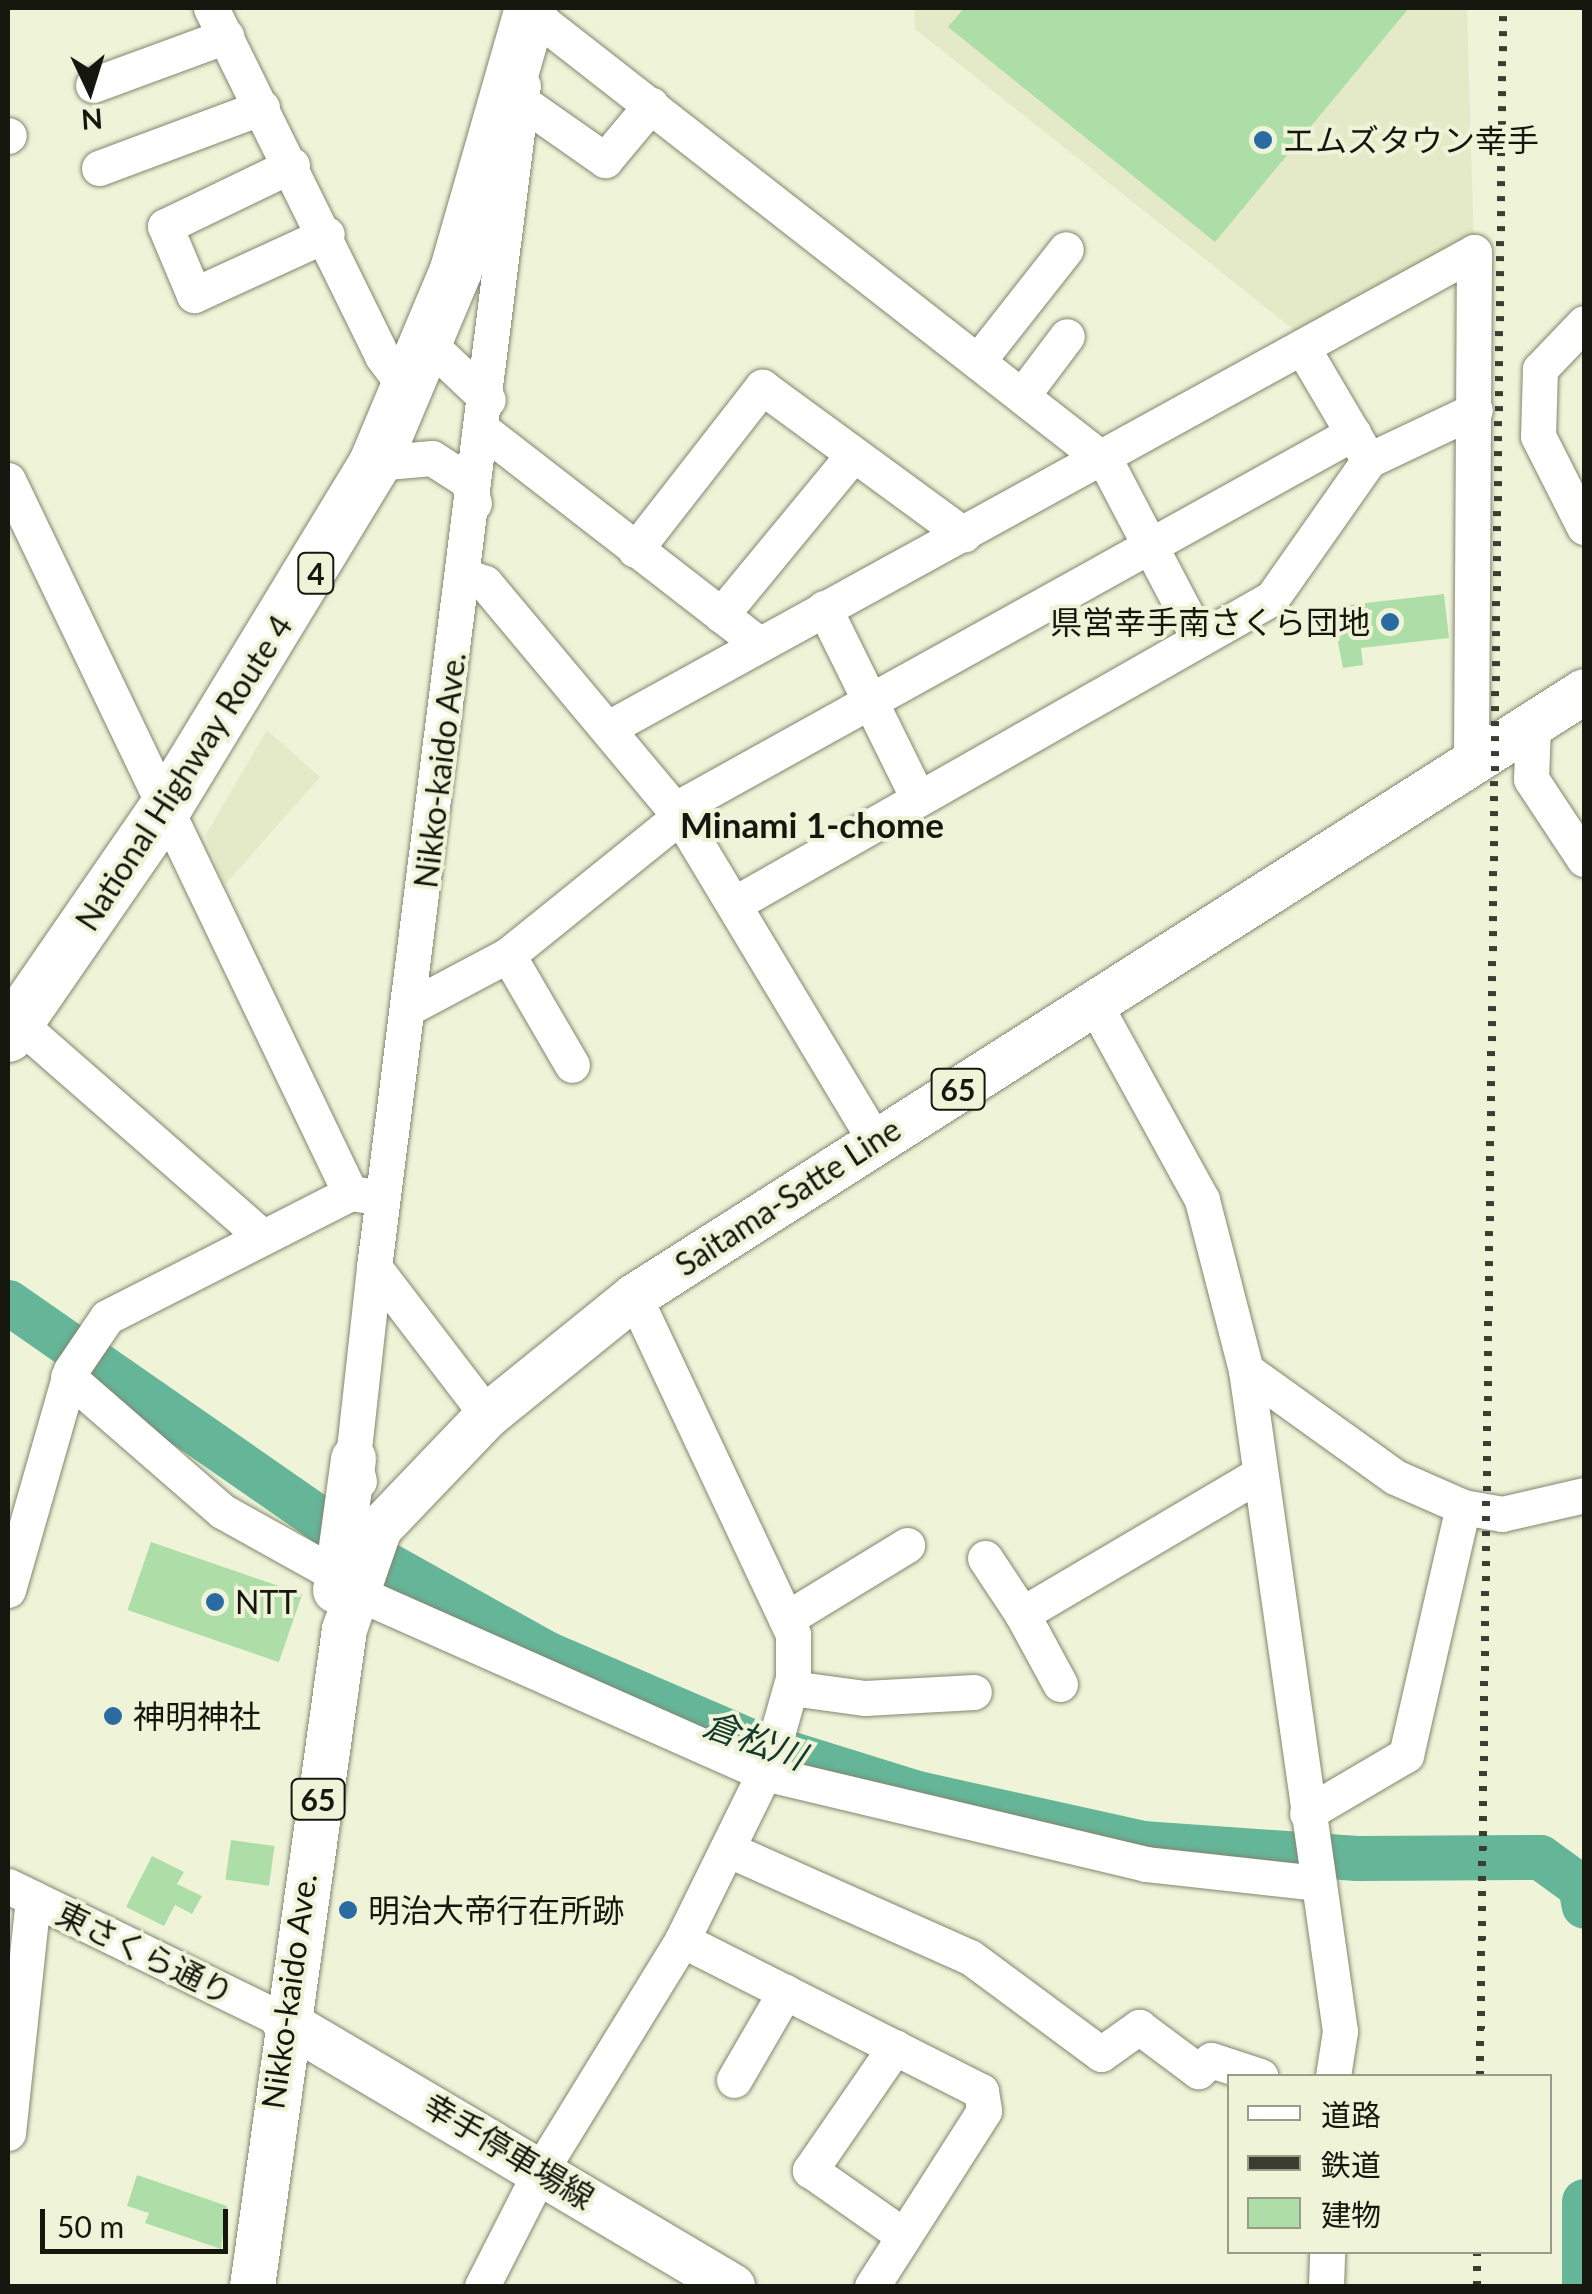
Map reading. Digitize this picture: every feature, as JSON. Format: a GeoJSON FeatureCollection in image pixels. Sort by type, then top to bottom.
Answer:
{"type":"FeatureCollection","features":[{"type":"Feature","properties":{"kind":"highway","name":"National Highway Route 4"},"geometry":{"type":"LineString","coordinates":[[11,1024],[168,804],[375,463],[429,344],[526,45]]}},
{"type":"Feature","properties":{"kind":"main road","name":"Saitama-Satte Line"},"geometry":{"type":"LineString","coordinates":[[355,1558],[487,1415],[634,1296],[1584,691]]}},
{"type":"Feature","properties":{"kind":"main road","name":"Nikko-kaido Ave."},"geometry":{"type":"LineString","coordinates":[[252,2286],[283,2020],[355,1558],[353,1458]]}},
{"type":"Feature","properties":{"kind":"main road","name":"幸手停車場線"},"geometry":{"type":"LineString","coordinates":[[283,2020],[542,2168],[732,2286]]}},
{"type":"Feature","properties":{"kind":"street"},"geometry":{"type":"LineString","coordinates":[[93,85],[218,22],[327,234],[382,356],[409,392]]}},
{"type":"Feature","properties":{"kind":"street"},"geometry":{"type":"LineString","coordinates":[[526,45],[605,160],[652,105]]}},
{"type":"Feature","properties":{"kind":"street"},"geometry":{"type":"LineString","coordinates":[[526,45],[652,105],[981,356],[1106,462],[1199,639]]}},
{"type":"Feature","properties":{"kind":"street","name":"Nikko-kaido Ave."},"geometry":{"type":"LineString","coordinates":[[353,1458],[374,1267],[367,1195],[410,1008],[486,415],[526,45]]}},
{"type":"Feature","properties":{"kind":"street"},"geometry":{"type":"LineString","coordinates":[[99,168],[262,107]]}},
{"type":"Feature","properties":{"kind":"street"},"geometry":{"type":"LineString","coordinates":[[292,165],[164,226],[194,296],[327,234]]}},
{"type":"Feature","properties":{"kind":"street"},"geometry":{"type":"LineString","coordinates":[[981,356],[1066,249]]}},
{"type":"Feature","properties":{"kind":"street"},"geometry":{"type":"LineString","coordinates":[[610,727],[758,642],[1106,462],[1474,252],[1471,764]]}},
{"type":"Feature","properties":{"kind":"street"},"geometry":{"type":"LineString","coordinates":[[1584,323],[1540,369],[1538,436],[1584,527]]}},
{"type":"Feature","properties":{"kind":"street"},"geometry":{"type":"LineString","coordinates":[[1024,393],[1067,336]]}},
{"type":"Feature","properties":{"kind":"street"},"geometry":{"type":"LineString","coordinates":[[429,344],[486,415],[635,550],[758,642]]}},
{"type":"Feature","properties":{"kind":"street"},"geometry":{"type":"LineString","coordinates":[[1302,347],[1361,446]]}},
{"type":"Feature","properties":{"kind":"street"},"geometry":{"type":"LineString","coordinates":[[635,550],[762,386],[964,535]]}},
{"type":"Feature","properties":{"kind":"street"},"geometry":{"type":"LineString","coordinates":[[410,1008],[508,955],[677,813],[1151,549],[1361,446],[1475,410]]}},
{"type":"Feature","properties":{"kind":"street"},"geometry":{"type":"LineString","coordinates":[[734,904],[917,796],[1272,598],[1361,446]]}},
{"type":"Feature","properties":{"kind":"street"},"geometry":{"type":"LineString","coordinates":[[721,615],[852,456]]}},
{"type":"Feature","properties":{"kind":"street"},"geometry":{"type":"LineString","coordinates":[[375,463],[432,458],[468,482],[474,503]]}},
{"type":"Feature","properties":{"kind":"street"},"geometry":{"type":"LineString","coordinates":[[8,480],[17,528],[168,804],[367,1195],[262,1236],[106,1318],[69,1373],[16,1503],[8,1590]]}},
{"type":"Feature","properties":{"kind":"street"},"geometry":{"type":"LineString","coordinates":[[465,576],[485,583],[610,727],[677,813],[876,1140]]}},
{"type":"Feature","properties":{"kind":"street"},"geometry":{"type":"LineString","coordinates":[[824,608],[917,796]]}},
{"type":"Feature","properties":{"kind":"street"},"geometry":{"type":"LineString","coordinates":[[1533,725],[1531,779],[1584,859]]}},
{"type":"Feature","properties":{"kind":"street"},"geometry":{"type":"LineString","coordinates":[[508,955],[572,1065]]}},
{"type":"Feature","properties":{"kind":"street"},"geometry":{"type":"LineString","coordinates":[[1095,1005],[1202,1200],[1246,1370],[1340,2030],[1333,2074]]}},
{"type":"Feature","properties":{"kind":"street"},"geometry":{"type":"LineString","coordinates":[[11,1024],[262,1236]]}},
{"type":"Feature","properties":{"kind":"street"},"geometry":{"type":"LineString","coordinates":[[374,1267],[487,1415]]}},
{"type":"Feature","properties":{"kind":"street"},"geometry":{"type":"LineString","coordinates":[[482,2286],[542,2168],[682,1940],[766,1768],[785,1724],[791,1688],[786,1619],[634,1296]]}},
{"type":"Feature","properties":{"kind":"street"},"geometry":{"type":"LineString","coordinates":[[1246,1370],[1395,1477],[1462,1507],[1502,1514],[1584,1495]]}},
{"type":"Feature","properties":{"kind":"street"},"geometry":{"type":"LineString","coordinates":[[69,1373],[222,1511],[355,1558],[766,1768],[1146,1864],[1316,1880]]}},
{"type":"Feature","properties":{"kind":"street"},"geometry":{"type":"LineString","coordinates":[[1022,1614],[1260,1474]]}},
{"type":"Feature","properties":{"kind":"street"},"geometry":{"type":"LineString","coordinates":[[1307,1814],[1406,1755],[1462,1507]]}},
{"type":"Feature","properties":{"kind":"street"},"geometry":{"type":"LineString","coordinates":[[786,1619],[907,1545]]}},
{"type":"Feature","properties":{"kind":"street"},"geometry":{"type":"LineString","coordinates":[[985,1558],[1022,1614],[1060,1684]]}},
{"type":"Feature","properties":{"kind":"street"},"geometry":{"type":"LineString","coordinates":[[791,1688],[865,1698],[974,1692]]}},
{"type":"Feature","properties":{"kind":"street"},"geometry":{"type":"LineString","coordinates":[[727,1848],[970,1956],[1101,2054],[1139,2027],[1198,2071],[1211,2060],[1254,2074]]}},
{"type":"Feature","properties":{"kind":"street"},"geometry":{"type":"LineString","coordinates":[[8,2133],[20,1892]]}},
{"type":"Feature","properties":{"kind":"street","name":"東さくら通り"},"geometry":{"type":"LineString","coordinates":[[20,1892],[283,2020]]}},
{"type":"Feature","properties":{"kind":"street"},"geometry":{"type":"LineString","coordinates":[[682,1940],[981,2091],[984,2111],[872,2286]]}},
{"type":"Feature","properties":{"kind":"street"},"geometry":{"type":"LineString","coordinates":[[734,2080],[785,1992]]}},
{"type":"Feature","properties":{"kind":"street"},"geometry":{"type":"LineString","coordinates":[[895,2048],[810,2170],[904,2235]]}},
{"type":"Feature","properties":{"kind":"street"},"geometry":{"type":"LineString","coordinates":[[1326,2286],[1327,2254]]}},
{"type":"Feature","properties":{"kind":"shaded area","name":"エムズタウン幸手"},"geometry":{"type":"Polygon","coordinates":[[[914,8],[1467,8],[1474,252],[1303,337],[915,29],[914,8]]]}},
{"type":"Feature","properties":{"kind":"shaded area"},"geometry":{"type":"Polygon","coordinates":[[[267,730],[320,777],[225,885],[205,836],[267,730]]]}},
{"type":"Feature","properties":{"kind":"building"},"geometry":{"type":"Polygon","coordinates":[[[964,8],[1409,8],[1215,242],[948,27],[964,8]]]}},
{"type":"Feature","properties":{"kind":"building","name":"県営幸手南さくら団地"},"geometry":{"type":"Polygon","coordinates":[[[1444,594],[1449,638],[1361,648],[1363,665],[1343,668],[1331,607],[1444,594]]]}},
{"type":"Feature","properties":{"kind":"building","name":"NTT"},"geometry":{"type":"Polygon","coordinates":[[[151,1542],[302,1594],[279,1662],[128,1610],[151,1542]]]}},
{"type":"Feature","properties":{"kind":"building"},"geometry":{"type":"Polygon","coordinates":[[[231,1840],[275,1846],[269,1886],[225,1880],[231,1840]]]}},
{"type":"Feature","properties":{"kind":"building"},"geometry":{"type":"Polygon","coordinates":[[[152,1856],[184,1872],[177,1884],[202,1896],[192,1914],[175,1905],[164,1926],[126,1907],[152,1856]]]}},
{"type":"Feature","properties":{"kind":"building"},"geometry":{"type":"Polygon","coordinates":[[[137,2175],[227,2206],[221,2249],[145,2223],[149,2213],[127,2206],[137,2175]]]}},
{"type":"Feature","properties":{"kind":"waterway","name":"倉松川"},"geometry":{"type":"LineString","coordinates":[[8,1302],[379,1560],[548,1654],[750,1741],[917,1793],[1142,1843],[1356,1858],[1540,1857],[1580,1886],[1584,1906]]}},
{"type":"Feature","properties":{"kind":"waterway","name":"倉松川"},"geometry":{"type":"LineString","coordinates":[[1584,2201],[1584,2286]]}},
{"type":"Feature","properties":{"kind":"railway"},"geometry":{"type":"LineString","coordinates":[[1480,2074],[1503,8]]}},
{"type":"Feature","properties":{"kind":"railway"},"geometry":{"type":"LineString","coordinates":[[1477,2254],[1477,2286]]}},
{"type":"Feature","properties":{"kind":"place","name":"エムズタウン幸手"},"geometry":{"type":"Point","coordinates":[1263,140]}},
{"type":"Feature","properties":{"kind":"place","name":"県営幸手南さくら団地"},"geometry":{"type":"Point","coordinates":[1390,622]}},
{"type":"Feature","properties":{"kind":"place","name":"NTT"},"geometry":{"type":"Point","coordinates":[215,1602]}},
{"type":"Feature","properties":{"kind":"place","name":"神明神社"},"geometry":{"type":"Point","coordinates":[113,1716]}},
{"type":"Feature","properties":{"kind":"place","name":"明治大帝行在所跡"},"geometry":{"type":"Point","coordinates":[348,1910]}},
{"type":"Feature","properties":{"kind":"district","name":"Minami 1-chome"},"geometry":{"type":"Point","coordinates":[812,824]}}]}
